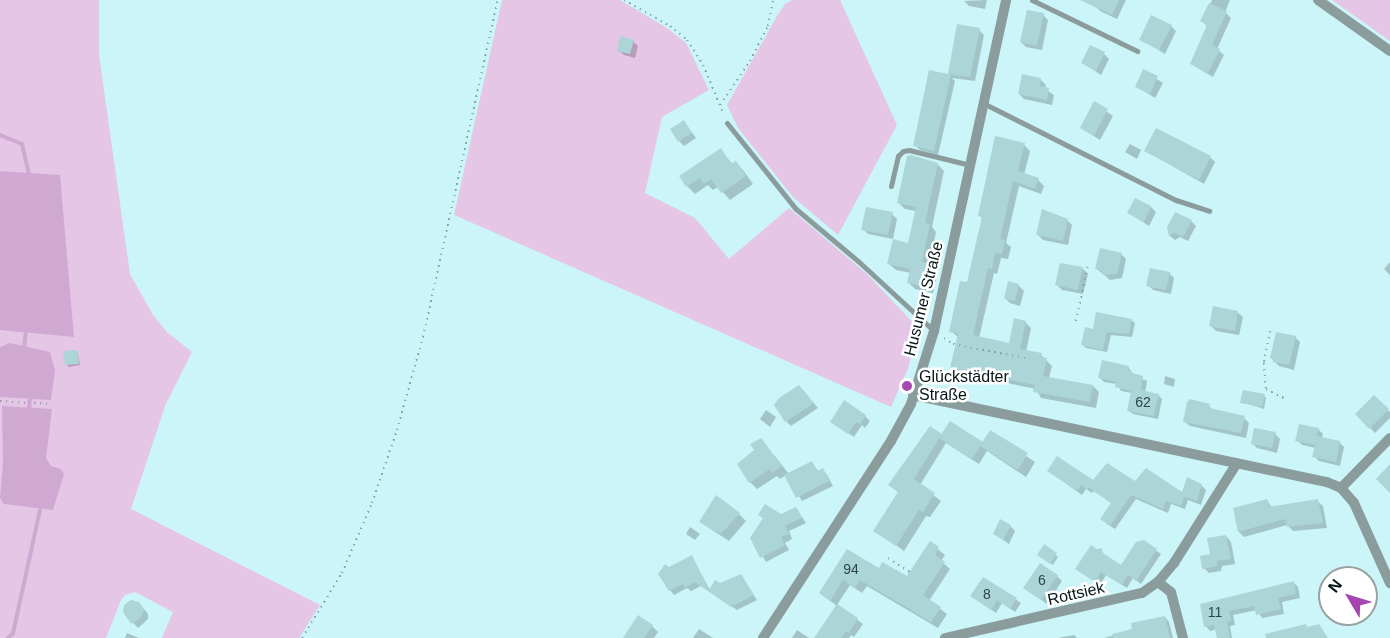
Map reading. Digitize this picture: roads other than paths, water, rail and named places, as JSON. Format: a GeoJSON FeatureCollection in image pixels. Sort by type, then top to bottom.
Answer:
{"type":"FeatureCollection","features":[{"type":"Feature","properties":{"kind":"street","name":"Husumer Straße"},"geometry":{"type":"LineString","coordinates":[[763,638],[891,441],[914,395],[934,331],[1006,0]]}},
{"type":"Feature","properties":{"kind":"street"},"geometry":{"type":"LineString","coordinates":[[1318,0],[1390,51]]}},
{"type":"Feature","properties":{"kind":"street"},"geometry":{"type":"LineString","coordinates":[[914,395],[1328,482],[1341,488],[1359,513],[1390,583]]}},
{"type":"Feature","properties":{"kind":"street"},"geometry":{"type":"LineString","coordinates":[[1341,488],[1390,438]]}},
{"type":"Feature","properties":{"kind":"street","name":"Rottsiek"},"geometry":{"type":"LineString","coordinates":[[945,638],[997,632],[1142,594],[1158,582],[1174,563],[1237,463]]}},
{"type":"Feature","properties":{"kind":"street"},"geometry":{"type":"LineString","coordinates":[[1158,582],[1171,591],[1183,638]]}},
{"type":"Feature","properties":{"kind":"lane"},"geometry":{"type":"LineString","coordinates":[[1032,0],[1137,51]]}},
{"type":"Feature","properties":{"kind":"lane"},"geometry":{"type":"LineString","coordinates":[[985,104],[1168,196],[1209,211]]}},
{"type":"Feature","properties":{"kind":"lane"},"geometry":{"type":"LineString","coordinates":[[727,123],[796,209],[858,261],[934,331]]}},
{"type":"Feature","properties":{"kind":"lane"},"geometry":{"type":"LineString","coordinates":[[891,186],[898,156],[909,150],[971,165]]}},
{"type":"Feature","properties":{"kind":"waterway"},"geometry":{"type":"LineString","coordinates":[[0,135],[22,144],[30,178]]}},
{"type":"Feature","properties":{"kind":"waterway"},"geometry":{"type":"LineString","coordinates":[[24,349],[26,329]]}},
{"type":"Feature","properties":{"kind":"waterway"},"geometry":{"type":"LineString","coordinates":[[29,411],[30,395]]}},
{"type":"Feature","properties":{"kind":"waterway"},"geometry":{"type":"LineString","coordinates":[[8,638],[13,633],[41,506]]}},
{"type":"Feature","properties":{"kind":"place","name":"Glückstädter Straße"},"geometry":{"type":"Point","coordinates":[907,386]}}]}
